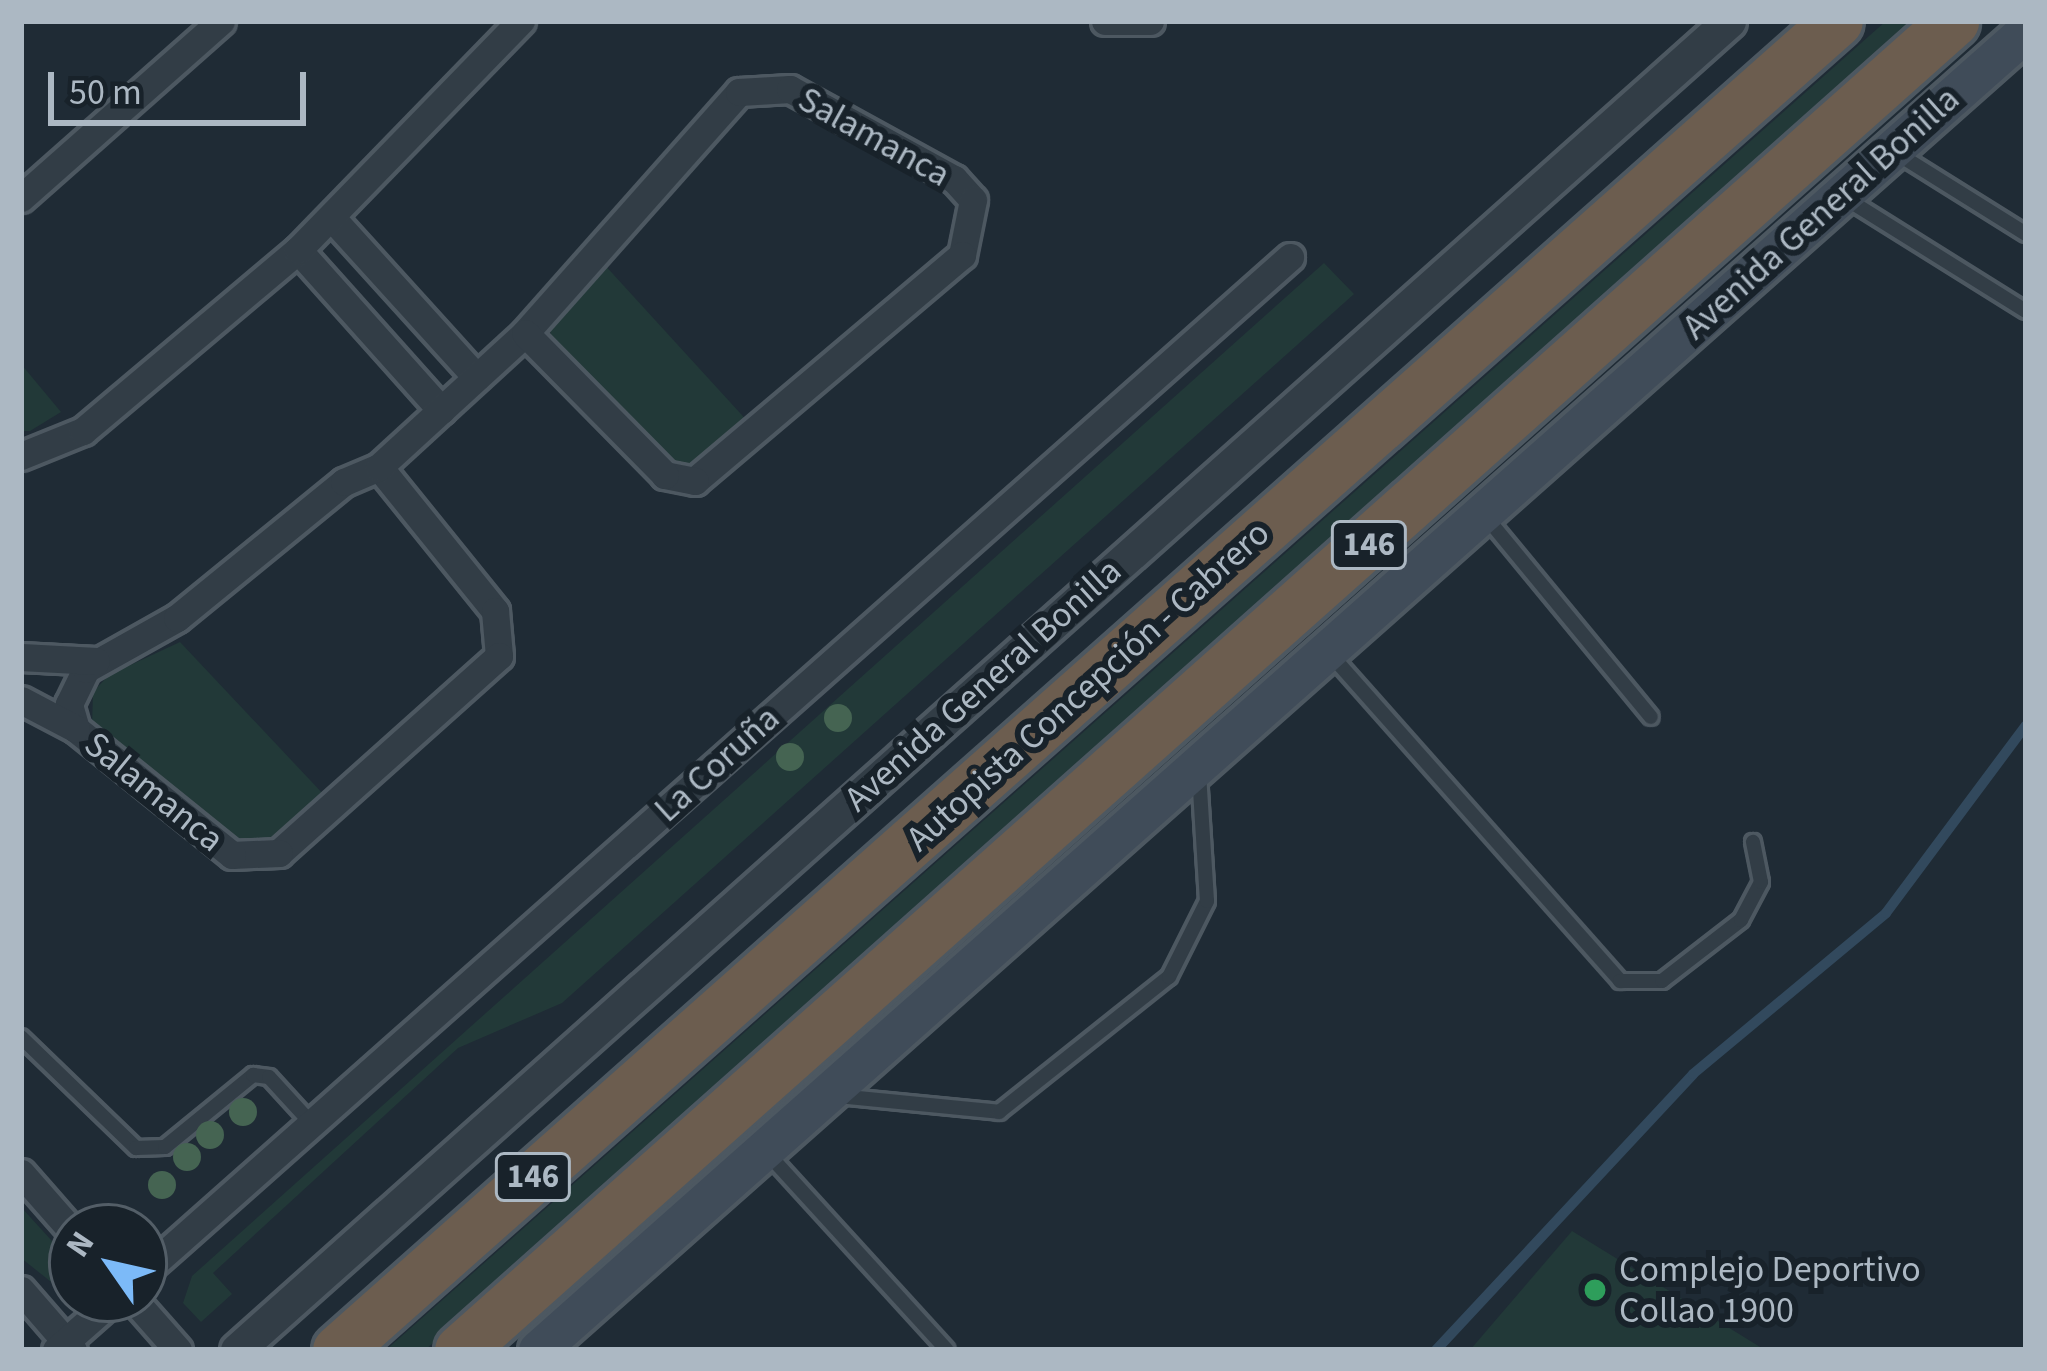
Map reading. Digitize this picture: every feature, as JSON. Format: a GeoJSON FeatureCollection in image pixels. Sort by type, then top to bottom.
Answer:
{"type":"FeatureCollection","features":[{"type":"Feature","properties":{"kind":"highway","name":"Autopista Concepción - Cabrero"},"geometry":{"type":"LineString","coordinates":[[338,1350],[1837,21]]}},
{"type":"Feature","properties":{"kind":"highway","name":"146"},"geometry":{"type":"LineString","coordinates":[[460,1350],[1953,21]]}},
{"type":"Feature","properties":{"kind":"main road","name":"Avenida General Bonilla"},"geometry":{"type":"LineString","coordinates":[[538,1350],[2026,31]]}},
{"type":"Feature","properties":{"kind":"street"},"geometry":{"type":"LineString","coordinates":[[21,199],[221,21]]}},
{"type":"Feature","properties":{"kind":"street"},"geometry":{"type":"LineString","coordinates":[[21,456],[71,440],[298,250],[521,21]]}},
{"type":"Feature","properties":{"kind":"street"},"geometry":{"type":"LineString","coordinates":[[1106,21],[1150,21]]}},
{"type":"Feature","properties":{"kind":"street","name":"Avenida General Bonilla"},"geometry":{"type":"LineString","coordinates":[[237,1350],[1729,21]]}},
{"type":"Feature","properties":{"kind":"street","name":"Salamanca"},"geometry":{"type":"LineString","coordinates":[[76,729],[72,691],[96,661],[165,627],[379,466],[525,332],[749,87],[790,89],[954,179],[973,200],[962,255],[695,481],[664,476],[525,332]]}},
{"type":"Feature","properties":{"kind":"street"},"geometry":{"type":"LineString","coordinates":[[332,218],[476,377]]}},
{"type":"Feature","properties":{"kind":"street"},"geometry":{"type":"LineString","coordinates":[[298,250],[441,410]]}},
{"type":"Feature","properties":{"kind":"street","name":"La Coruña"},"geometry":{"type":"LineString","coordinates":[[168,1251],[1289,256]]}},
{"type":"Feature","properties":{"kind":"street","name":"Salamanca"},"geometry":{"type":"LineString","coordinates":[[21,700],[76,729],[232,855],[256,860],[289,846],[492,667],[503,644],[495,611],[379,466]]}},
{"type":"Feature","properties":{"kind":"street","name":"Salamanca"},"geometry":{"type":"LineString","coordinates":[[21,657],[96,661]]}},
{"type":"Feature","properties":{"kind":"street"},"geometry":{"type":"LineString","coordinates":[[21,1173],[48,1204]]}},
{"type":"Feature","properties":{"kind":"street"},"geometry":{"type":"LineString","coordinates":[[21,1290],[65,1347],[90,1323]]}},
{"type":"Feature","properties":{"kind":"street"},"geometry":{"type":"LineString","coordinates":[[154,1323],[178,1350]]}},
{"type":"Feature","properties":{"kind":"lane"},"geometry":{"type":"LineString","coordinates":[[1892,150],[2026,234]]}},
{"type":"Feature","properties":{"kind":"lane"},"geometry":{"type":"LineString","coordinates":[[1841,196],[2026,311]]}},
{"type":"Feature","properties":{"kind":"lane"},"geometry":{"type":"LineString","coordinates":[[1484,514],[1651,717]]}},
{"type":"Feature","properties":{"kind":"lane"},"geometry":{"type":"LineString","coordinates":[[1328,651],[1620,980],[1662,981],[1741,920],[1761,882],[1753,842]]}},
{"type":"Feature","properties":{"kind":"lane"},"geometry":{"type":"LineString","coordinates":[[826,1096],[999,1112],[1169,977],[1207,902],[1198,765]]}},
{"type":"Feature","properties":{"kind":"lane"},"geometry":{"type":"LineString","coordinates":[[21,1037],[136,1148],[165,1147],[253,1075],[269,1078],[312,1124]]}},
{"type":"Feature","properties":{"kind":"lane"},"geometry":{"type":"LineString","coordinates":[[765,1150],[947,1350]]}},
{"type":"Feature","properties":{"kind":"green space"},"geometry":{"type":"Polygon","coordinates":[[[1886,21],[1914,21],[425,1350],[386,1350],[1886,21]]]}},
{"type":"Feature","properties":{"kind":"green space"},"geometry":{"type":"Polygon","coordinates":[[[602,262],[751,425],[693,470],[671,467],[551,339],[550,325],[602,262]]]}},
{"type":"Feature","properties":{"kind":"green space"},"geometry":{"type":"Polygon","coordinates":[[[1324,263],[1354,294],[562,1003],[458,1048],[213,1273],[232,1294],[201,1322],[183,1303],[192,1276],[1324,263]]]}},
{"type":"Feature","properties":{"kind":"green space"},"geometry":{"type":"Polygon","coordinates":[[[21,364],[61,412],[30,431],[21,431],[21,364]]]}},
{"type":"Feature","properties":{"kind":"green space"},"geometry":{"type":"Polygon","coordinates":[[[180,642],[326,797],[271,843],[232,840],[92,727],[93,692],[109,675],[180,642]]]}},
{"type":"Feature","properties":{"kind":"green space"},"geometry":{"type":"Polygon","coordinates":[[[21,1207],[48,1237],[48,1280],[21,1258],[21,1207]]]}},
{"type":"Feature","properties":{"kind":"green space","name":"Complejo Deportivo Collao 1900"},"geometry":{"type":"Polygon","coordinates":[[[1572,1231],[1765,1350],[1470,1350],[1572,1231]]]}},
{"type":"Feature","properties":{"kind":"waterway"},"geometry":{"type":"LineString","coordinates":[[1436,1350],[1693,1074],[1886,913],[2026,725]]}},
{"type":"Feature","properties":{"kind":"place","name":"Complejo Deportivo Collao 1900"},"geometry":{"type":"Point","coordinates":[1595,1290]}}]}
